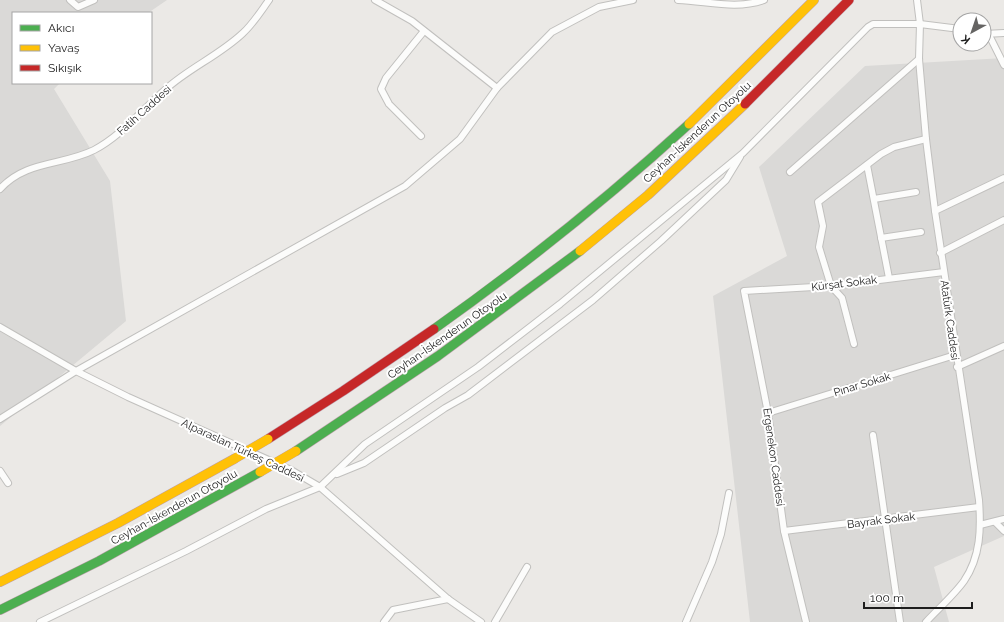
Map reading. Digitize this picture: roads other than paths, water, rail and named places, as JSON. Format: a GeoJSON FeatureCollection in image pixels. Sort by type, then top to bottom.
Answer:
{"type":"FeatureCollection","features":[{"type":"Feature","properties":{"kind":"highway","name":"Ceyhan-İskenderun Otoyolu"},"geometry":{"type":"LineString","coordinates":[[0,582],[66,551],[141,512],[234,459],[342,393],[402,352],[489,289],[561,234],[637,170],[715,100],[814,0]]}},
{"type":"Feature","properties":{"kind":"highway","name":"Ceyhan-İskenderun Otoyolu"},"geometry":{"type":"LineString","coordinates":[[0,610],[153,534],[296,451],[416,373],[577,254],[654,189],[732,118],[849,0]]}},
{"type":"Feature","properties":{"kind":"street"},"geometry":{"type":"LineString","coordinates":[[70,0],[78,7],[94,0]]}},
{"type":"Feature","properties":{"kind":"street","name":"Fatih Caddesi"},"geometry":{"type":"LineString","coordinates":[[0,189],[16,174],[22,171],[93,150],[109,140],[167,88],[242,34],[269,0]]}},
{"type":"Feature","properties":{"kind":"street"},"geometry":{"type":"LineString","coordinates":[[375,0],[412,21],[497,88]]}},
{"type":"Feature","properties":{"kind":"street"},"geometry":{"type":"LineString","coordinates":[[0,419],[76,371],[405,186],[460,139],[497,88],[552,32],[599,7],[632,0]]}},
{"type":"Feature","properties":{"kind":"street"},"geometry":{"type":"LineString","coordinates":[[678,0],[738,5],[753,4],[764,0]]}},
{"type":"Feature","properties":{"kind":"street","name":"Atatürk Caddesi"},"geometry":{"type":"LineString","coordinates":[[917,0],[920,24],[919,59],[926,139],[940,253],[979,507],[980,525],[978,546],[973,564],[964,581],[926,622]]}},
{"type":"Feature","properties":{"kind":"street"},"geometry":{"type":"LineString","coordinates":[[40,622],[186,551],[266,508],[320,487],[365,444],[478,368],[560,304],[743,153],[868,27],[873,24],[920,24],[952,28]]}},
{"type":"Feature","properties":{"kind":"street"},"geometry":{"type":"LineString","coordinates":[[421,136],[389,104],[381,89],[386,78],[424,31]]}},
{"type":"Feature","properties":{"kind":"street"},"geometry":{"type":"LineString","coordinates":[[992,34],[1004,33]]}},
{"type":"Feature","properties":{"kind":"street"},"geometry":{"type":"LineString","coordinates":[[992,43],[1004,65]]}},
{"type":"Feature","properties":{"kind":"street"},"geometry":{"type":"LineString","coordinates":[[790,172],[919,59]]}},
{"type":"Feature","properties":{"kind":"street"},"geometry":{"type":"LineString","coordinates":[[854,344],[842,298],[831,286],[819,247],[823,226],[818,202],[867,165],[894,147],[926,139]]}},
{"type":"Feature","properties":{"kind":"street"},"geometry":{"type":"LineString","coordinates":[[331,476],[364,464],[445,408],[468,395],[593,300],[661,241],[726,180],[743,153]]}},
{"type":"Feature","properties":{"kind":"street"},"geometry":{"type":"LineString","coordinates":[[867,165],[889,278]]}},
{"type":"Feature","properties":{"kind":"street"},"geometry":{"type":"LineString","coordinates":[[935,211],[1004,178]]}},
{"type":"Feature","properties":{"kind":"street"},"geometry":{"type":"LineString","coordinates":[[874,199],[916,192]]}},
{"type":"Feature","properties":{"kind":"street"},"geometry":{"type":"LineString","coordinates":[[940,253],[1004,220]]}},
{"type":"Feature","properties":{"kind":"street"},"geometry":{"type":"LineString","coordinates":[[881,238],[921,232]]}},
{"type":"Feature","properties":{"kind":"street","name":"Kürşat Sokak"},"geometry":{"type":"LineString","coordinates":[[744,291],[831,286],[944,272]]}},
{"type":"Feature","properties":{"kind":"street","name":"Ergenekon Caddesi"},"geometry":{"type":"LineString","coordinates":[[744,291],[768,413],[784,531],[806,622]]}},
{"type":"Feature","properties":{"kind":"street"},"geometry":{"type":"LineString","coordinates":[[0,321],[10,333]]}},
{"type":"Feature","properties":{"kind":"street","name":"Alparaslan Türkeş Caddesi"},"geometry":{"type":"LineString","coordinates":[[0,328],[76,371],[128,397],[291,470],[320,487],[448,599],[481,622]]}},
{"type":"Feature","properties":{"kind":"street"},"geometry":{"type":"LineString","coordinates":[[957,368],[1004,346]]}},
{"type":"Feature","properties":{"kind":"street","name":"Pınar Sokak"},"geometry":{"type":"LineString","coordinates":[[768,413],[956,355]]}},
{"type":"Feature","properties":{"kind":"street"},"geometry":{"type":"LineString","coordinates":[[873,435],[884,520],[900,622]]}},
{"type":"Feature","properties":{"kind":"street"},"geometry":{"type":"LineString","coordinates":[[0,471],[8,483]]}},
{"type":"Feature","properties":{"kind":"street"},"geometry":{"type":"LineString","coordinates":[[686,622],[712,562],[721,534],[729,493]]}},
{"type":"Feature","properties":{"kind":"street","name":"Bayrak Sokak"},"geometry":{"type":"LineString","coordinates":[[784,531],[884,520],[979,507]]}},
{"type":"Feature","properties":{"kind":"street"},"geometry":{"type":"LineString","coordinates":[[980,525],[1004,519]]}},
{"type":"Feature","properties":{"kind":"street"},"geometry":{"type":"LineString","coordinates":[[995,522],[1004,531]]}},
{"type":"Feature","properties":{"kind":"street"},"geometry":{"type":"LineString","coordinates":[[495,622],[527,567]]}},
{"type":"Feature","properties":{"kind":"street"},"geometry":{"type":"LineString","coordinates":[[384,622],[393,610],[448,599]]}}]}
